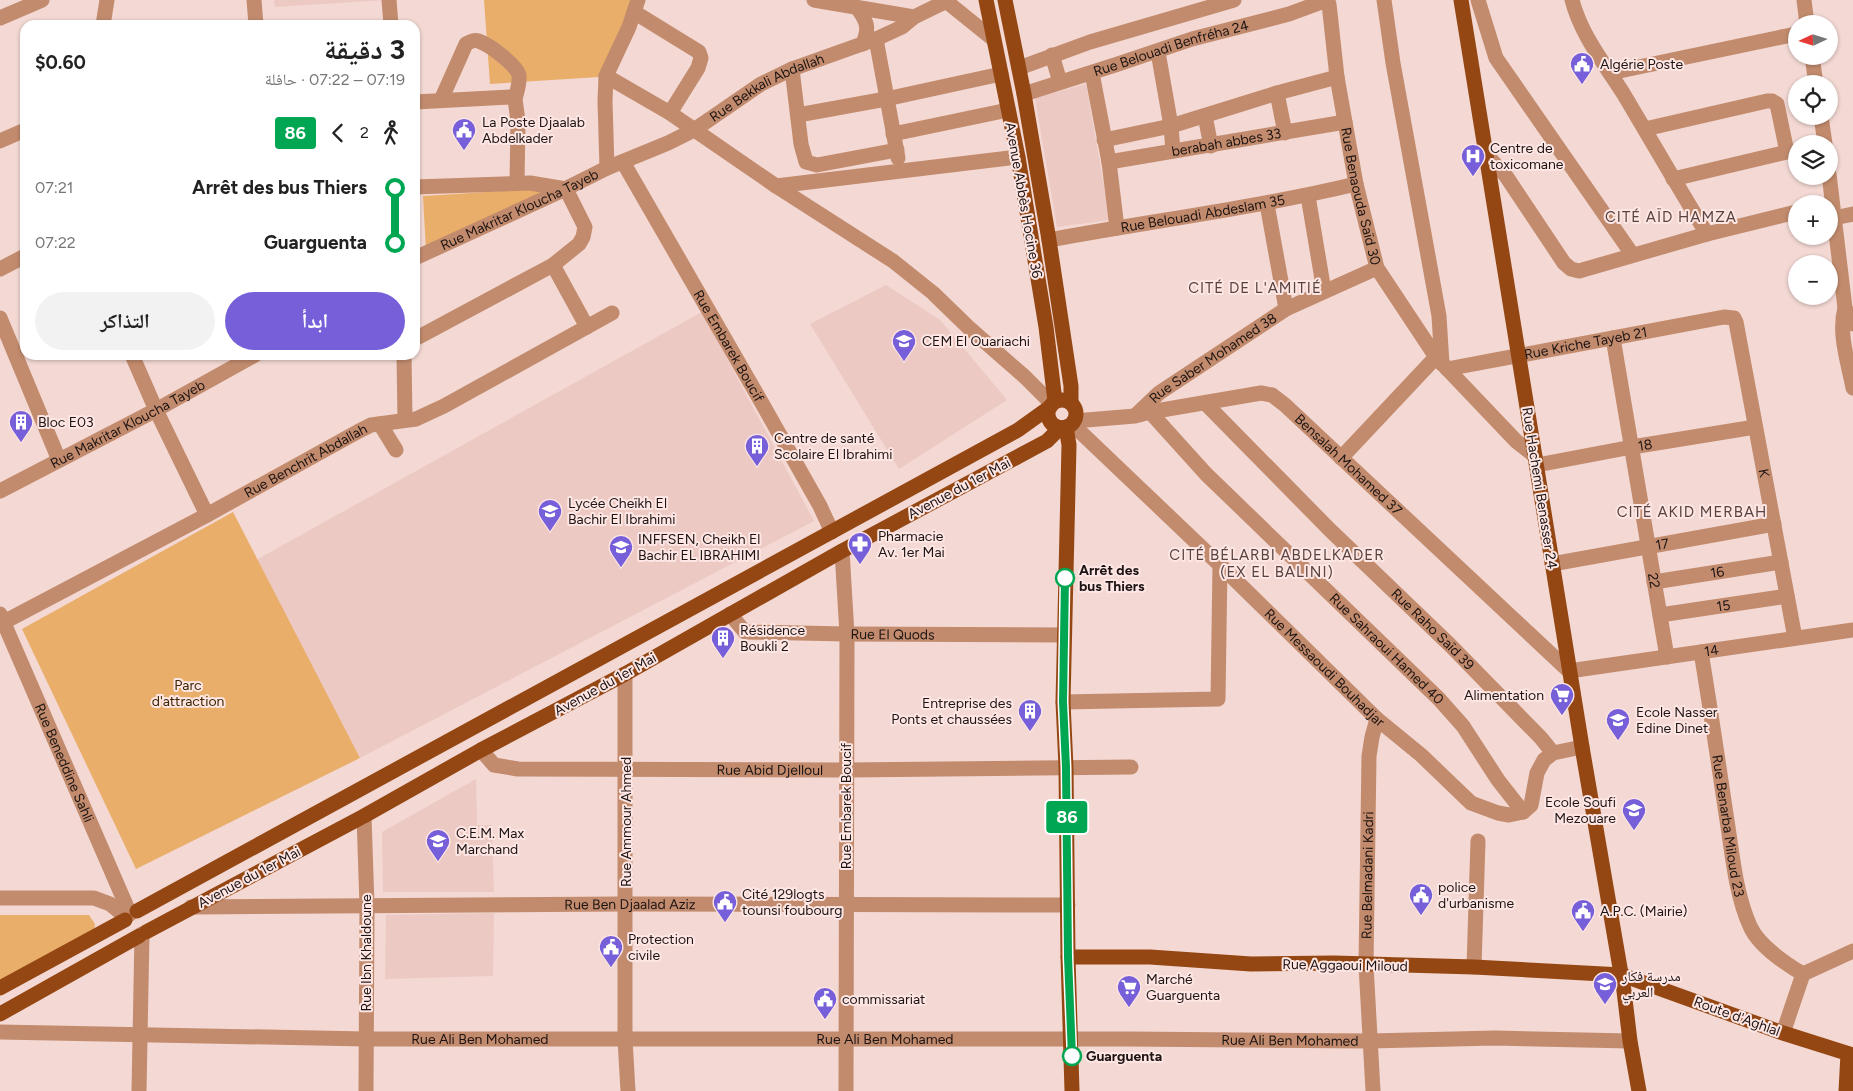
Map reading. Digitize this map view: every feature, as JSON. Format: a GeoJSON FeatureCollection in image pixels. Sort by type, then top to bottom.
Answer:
{"type":"FeatureCollection","features":[{"type":"Feature","properties":{"kind":"main road","name":"Avenue Abbès Hocine 36"},"geometry":{"type":"LineString","coordinates":[[986,0],[1018,157],[1046,327],[1052,404]]}},
{"type":"Feature","properties":{"kind":"main road","name":"Avenue Abbès Hocine 36"},"geometry":{"type":"LineString","coordinates":[[1005,0],[1024,94],[1049,240],[1072,403]]}},
{"type":"Feature","properties":{"kind":"main road","name":"Rue Hachemi Benasser 24"},"geometry":{"type":"LineString","coordinates":[[1461,0],[1569,671],[1622,975],[1630,1041],[1639,1091]]}},
{"type":"Feature","properties":{"kind":"main road"},"geometry":{"type":"LineString","coordinates":[[1068,425],[1049,419],[1052,404],[1064,400],[1072,403],[1076,411],[1068,425],[1063,635],[1072,1091]]}},
{"type":"Feature","properties":{"kind":"main road","name":"Avenue du 1er Mai"},"geometry":{"type":"LineString","coordinates":[[0,988],[130,915],[1018,430],[1052,404]]}},
{"type":"Feature","properties":{"kind":"main road","name":"Avenue du 1er Mai"},"geometry":{"type":"LineString","coordinates":[[0,1014],[142,934],[625,674],[842,551],[1047,441],[1068,425]]}},
{"type":"Feature","properties":{"kind":"main road"},"geometry":{"type":"LineString","coordinates":[[832,532],[842,551]]}},
{"type":"Feature","properties":{"kind":"main road"},"geometry":{"type":"LineString","coordinates":[[719,593],[730,614]]}},
{"type":"Feature","properties":{"kind":"main road"},"geometry":{"type":"LineString","coordinates":[[470,729],[481,750]]}},
{"type":"Feature","properties":{"kind":"main road"},"geometry":{"type":"LineString","coordinates":[[130,915],[127,930],[132,935],[142,934]]}},
{"type":"Feature","properties":{"kind":"main road","name":"Rue Aggaoui Miloud"},"geometry":{"type":"LineString","coordinates":[[1068,957],[1150,957],[1251,964],[1474,967],[1622,975]]}},
{"type":"Feature","properties":{"kind":"main road","name":"Route d'Aghlal"},"geometry":{"type":"LineString","coordinates":[[1622,975],[1851,1055]]}},
{"type":"Feature","properties":{"kind":"main road"},"geometry":{"type":"LineString","coordinates":[[1846,1091],[1851,1055]]}},
{"type":"Feature","properties":{"kind":"street"},"geometry":{"type":"LineString","coordinates":[[0,18],[42,0]]}},
{"type":"Feature","properties":{"kind":"street"},"geometry":{"type":"LineString","coordinates":[[103,20],[108,0]]}},
{"type":"Feature","properties":{"kind":"street"},"geometry":{"type":"LineString","coordinates":[[254,0],[256,20]]}},
{"type":"Feature","properties":{"kind":"street"},"geometry":{"type":"LineString","coordinates":[[389,0],[391,20]]}},
{"type":"Feature","properties":{"kind":"street"},"geometry":{"type":"LineString","coordinates":[[814,0],[914,17]]}},
{"type":"Feature","properties":{"kind":"street","name":"Rue Belouadi Benfréha 24"},"geometry":{"type":"LineString","coordinates":[[1019,68],[1052,55],[1182,14],[1234,0]]}},
{"type":"Feature","properties":{"kind":"street"},"geometry":{"type":"LineString","coordinates":[[1341,458],[1442,363],[1439,316],[1393,63],[1384,0]]}},
{"type":"Feature","properties":{"kind":"street"},"geometry":{"type":"LineString","coordinates":[[1478,0],[1496,58],[1632,254]]}},
{"type":"Feature","properties":{"kind":"street"},"geometry":{"type":"LineString","coordinates":[[1572,0],[1576,15],[1584,32],[1645,129],[1672,178],[1707,234]]}},
{"type":"Feature","properties":{"kind":"street"},"geometry":{"type":"LineString","coordinates":[[1804,0],[1806,15]]}},
{"type":"Feature","properties":{"kind":"street"},"geometry":{"type":"LineString","coordinates":[[940,2],[993,39]]}},
{"type":"Feature","properties":{"kind":"street","name":"Rue Bekkali Abdallah"},"geometry":{"type":"LineString","coordinates":[[623,162],[694,130],[761,84],[792,69],[869,42],[902,26],[940,2]]}},
{"type":"Feature","properties":{"kind":"street","name":"Rue Belouadi Benfréha 24"},"geometry":{"type":"LineString","coordinates":[[1024,94],[1158,52],[1192,39],[1289,14],[1324,2]]}},
{"type":"Feature","properties":{"kind":"street","name":"Rue Benaouda Saïd 30"},"geometry":{"type":"LineString","coordinates":[[1324,2],[1356,184],[1377,268],[1442,363],[1516,442],[1536,460]]}},
{"type":"Feature","properties":{"kind":"street"},"geometry":{"type":"LineString","coordinates":[[607,168],[604,101],[606,76],[629,27],[636,6],[699,52],[701,58],[698,68],[670,113]]}},
{"type":"Feature","properties":{"kind":"street"},"geometry":{"type":"LineString","coordinates":[[858,8],[866,19],[869,42],[886,98],[901,172]]}},
{"type":"Feature","properties":{"kind":"street"},"geometry":{"type":"LineString","coordinates":[[1182,14],[1192,39]]}},
{"type":"Feature","properties":{"kind":"street"},"geometry":{"type":"LineString","coordinates":[[1610,73],[1788,36]]}},
{"type":"Feature","properties":{"kind":"street"},"geometry":{"type":"LineString","coordinates":[[441,100],[466,44],[472,41],[480,41],[514,65],[519,74],[515,99],[518,121],[518,182]]}},
{"type":"Feature","properties":{"kind":"street"},"geometry":{"type":"LineString","coordinates":[[1158,52],[1171,126],[1173,151]]}},
{"type":"Feature","properties":{"kind":"street"},"geometry":{"type":"LineString","coordinates":[[1052,55],[1060,82]]}},
{"type":"Feature","properties":{"kind":"street"},"geometry":{"type":"LineString","coordinates":[[792,69],[803,157],[806,162],[816,165],[897,150]]}},
{"type":"Feature","properties":{"kind":"street"},"geometry":{"type":"LineString","coordinates":[[1092,73],[1109,162],[1117,228]]}},
{"type":"Feature","properties":{"kind":"street"},"geometry":{"type":"LineString","coordinates":[[798,115],[1001,74]]}},
{"type":"Feature","properties":{"kind":"street"},"geometry":{"type":"LineString","coordinates":[[606,76],[670,113],[776,186],[893,261],[934,292],[968,327],[1026,377],[1052,404]]}},
{"type":"Feature","properties":{"kind":"street"},"geometry":{"type":"LineString","coordinates":[[1104,140],[1171,126],[1336,77]]}},
{"type":"Feature","properties":{"kind":"street"},"geometry":{"type":"LineString","coordinates":[[1277,93],[1285,133]]}},
{"type":"Feature","properties":{"kind":"street"},"geometry":{"type":"LineString","coordinates":[[420,102],[512,97],[515,99]]}},
{"type":"Feature","properties":{"kind":"street"},"geometry":{"type":"LineString","coordinates":[[1645,129],[1759,102],[1772,101],[1777,104],[1788,138]]}},
{"type":"Feature","properties":{"kind":"street"},"geometry":{"type":"LineString","coordinates":[[894,134],[1008,110]]}},
{"type":"Feature","properties":{"kind":"street"},"geometry":{"type":"LineString","coordinates":[[1205,116],[1211,146]]}},
{"type":"Feature","properties":{"kind":"street","name":"berabah abbes 33"},"geometry":{"type":"LineString","coordinates":[[1109,162],[1344,122]]}},
{"type":"Feature","properties":{"kind":"street"},"geometry":{"type":"LineString","coordinates":[[0,141],[20,132]]}},
{"type":"Feature","properties":{"kind":"street"},"geometry":{"type":"LineString","coordinates":[[1672,178],[1788,152]]}},
{"type":"Feature","properties":{"kind":"street"},"geometry":{"type":"LineString","coordinates":[[1485,153],[1506,176],[1564,264],[1571,269],[1579,271],[1632,254],[1788,214]]}},
{"type":"Feature","properties":{"kind":"street"},"geometry":{"type":"LineString","coordinates":[[776,186],[1018,157]]}},
{"type":"Feature","properties":{"kind":"street","name":"Rue Makritar Kloucha Tayeb"},"geometry":{"type":"LineString","coordinates":[[420,256],[623,162]]}},
{"type":"Feature","properties":{"kind":"street","name":"Rue Embarek Boucif"},"geometry":{"type":"LineString","coordinates":[[623,162],[820,506],[832,532]]}},
{"type":"Feature","properties":{"kind":"street"},"geometry":{"type":"LineString","coordinates":[[420,187],[518,182],[544,184],[566,189],[585,228],[579,244],[553,265],[420,336]]}},
{"type":"Feature","properties":{"kind":"street","name":"Rue Belouadi Abdeslam 35"},"geometry":{"type":"LineString","coordinates":[[1049,240],[1267,204],[1356,184]]}},
{"type":"Feature","properties":{"kind":"street"},"geometry":{"type":"LineString","coordinates":[[1308,196],[1324,291]]}},
{"type":"Feature","properties":{"kind":"street"},"geometry":{"type":"LineString","coordinates":[[1267,204],[1286,309]]}},
{"type":"Feature","properties":{"kind":"street"},"geometry":{"type":"LineString","coordinates":[[1838,210],[1853,214]]}},
{"type":"Feature","properties":{"kind":"street"},"geometry":{"type":"LineString","coordinates":[[1838,244],[1853,324]]}},
{"type":"Feature","properties":{"kind":"street"},"geometry":{"type":"LineString","coordinates":[[0,269],[20,259]]}},
{"type":"Feature","properties":{"kind":"street"},"geometry":{"type":"LineString","coordinates":[[553,265],[587,326]]}},
{"type":"Feature","properties":{"kind":"street","name":"Rue Saber Mohamed 38"},"geometry":{"type":"LineString","coordinates":[[1135,416],[1158,393],[1286,309],[1377,268]]}},
{"type":"Feature","properties":{"kind":"street"},"geometry":{"type":"LineString","coordinates":[[1849,307],[1843,316],[1843,333],[1852,380]]}},
{"type":"Feature","properties":{"kind":"street","name":"Rue Benchrit Abdallah"},"geometry":{"type":"LineString","coordinates":[[2,618],[208,515],[359,431],[380,424],[416,419],[444,406],[612,313]]}},
{"type":"Feature","properties":{"kind":"street","name":"Rue Kriche Tayeb 21"},"geometry":{"type":"LineString","coordinates":[[1442,363],[1519,356],[1724,317]]}},
{"type":"Feature","properties":{"kind":"street","name":"K"},"geometry":{"type":"LineString","coordinates":[[1724,317],[1734,318],[1736,322],[1795,638]]}},
{"type":"Feature","properties":{"kind":"street"},"geometry":{"type":"LineString","coordinates":[[0,318],[60,460]]}},
{"type":"Feature","properties":{"kind":"street","name":"22"},"geometry":{"type":"LineString","coordinates":[[1613,338],[1666,657]]}},
{"type":"Feature","properties":{"kind":"street"},"geometry":{"type":"LineString","coordinates":[[134,360],[156,410],[208,515]]}},
{"type":"Feature","properties":{"kind":"street","name":"Rue Makritar Kloucha Tayeb"},"geometry":{"type":"LineString","coordinates":[[0,491],[156,410],[245,360]]}},
{"type":"Feature","properties":{"kind":"street"},"geometry":{"type":"LineString","coordinates":[[404,360],[405,420]]}},
{"type":"Feature","properties":{"kind":"street","name":"Bensalah Mohamed 37"},"geometry":{"type":"LineString","coordinates":[[1068,425],[1135,416],[1253,394],[1272,395],[1286,405],[1569,671]]}},
{"type":"Feature","properties":{"kind":"street","name":"Rue Raho Saïd 39"},"geometry":{"type":"LineString","coordinates":[[1205,403],[1330,530],[1456,652],[1541,738],[1553,753]]}},
{"type":"Feature","properties":{"kind":"street","name":"Rue Sahraoui Hamed 40"},"geometry":{"type":"LineString","coordinates":[[1150,412],[1206,474],[1439,699],[1463,726],[1498,780],[1523,812]]}},
{"type":"Feature","properties":{"kind":"street"},"geometry":{"type":"LineString","coordinates":[[380,424],[396,450]]}},
{"type":"Feature","properties":{"kind":"street","name":"Rue Messaoudi Bouhadjar"},"geometry":{"type":"LineString","coordinates":[[1068,425],[1220,565],[1377,719],[1421,755],[1471,803],[1509,815],[1523,812]]}},
{"type":"Feature","properties":{"kind":"street","name":"18"},"geometry":{"type":"LineString","coordinates":[[1536,460],[1755,427]]}},
{"type":"Feature","properties":{"kind":"street","name":"17"},"geometry":{"type":"LineString","coordinates":[[1552,564],[1774,524]]}},
{"type":"Feature","properties":{"kind":"street","name":"Rue Embarek Boucif"},"geometry":{"type":"LineString","coordinates":[[842,551],[847,634],[846,1091]]}},
{"type":"Feature","properties":{"kind":"street","name":"16"},"geometry":{"type":"LineString","coordinates":[[1654,582],[1781,562]]}},
{"type":"Feature","properties":{"kind":"street"},"geometry":{"type":"LineString","coordinates":[[1063,702],[1218,698],[1220,565]]}},
{"type":"Feature","properties":{"kind":"street","name":"15"},"geometry":{"type":"LineString","coordinates":[[1660,615],[1787,596]]}},
{"type":"Feature","properties":{"kind":"street","name":"Rue El Quods"},"geometry":{"type":"LineString","coordinates":[[730,614],[745,632],[1063,635]]}},
{"type":"Feature","properties":{"kind":"street","name":"Rue Beneddine Sahli"},"geometry":{"type":"LineString","coordinates":[[2,618],[130,915]]}},
{"type":"Feature","properties":{"kind":"street","name":"14"},"geometry":{"type":"LineString","coordinates":[[1569,671],[1853,630]]}},
{"type":"Feature","properties":{"kind":"street","name":"Rue Benarba Miloud 23"},"geometry":{"type":"LineString","coordinates":[[1701,652],[1742,906],[1750,928],[1768,949],[1778,958],[1803,974]]}},
{"type":"Feature","properties":{"kind":"street","name":"Rue Ammour Ahmed"},"geometry":{"type":"LineString","coordinates":[[625,674],[625,904],[628,1091]]}},
{"type":"Feature","properties":{"kind":"street","name":"Rue Belmadani Kadri"},"geometry":{"type":"LineString","coordinates":[[1373,1091],[1366,965],[1369,756],[1377,719]]}},
{"type":"Feature","properties":{"kind":"street"},"geometry":{"type":"LineString","coordinates":[[1523,812],[1530,805],[1537,773],[1544,760],[1553,753],[1582,747]]}},
{"type":"Feature","properties":{"kind":"street","name":"Rue Abid Djelloul"},"geometry":{"type":"LineString","coordinates":[[481,750],[494,765],[503,767],[846,770],[1131,766]]}},
{"type":"Feature","properties":{"kind":"street","name":"Rue Ibn Khaldoune"},"geometry":{"type":"LineString","coordinates":[[364,816],[367,906],[366,1091]]}},
{"type":"Feature","properties":{"kind":"street"},"geometry":{"type":"LineString","coordinates":[[1474,967],[1478,841]]}},
{"type":"Feature","properties":{"kind":"street"},"geometry":{"type":"LineString","coordinates":[[0,898],[94,898],[130,915]]}},
{"type":"Feature","properties":{"kind":"street","name":"Rue Ben Djaalad Aziz"},"geometry":{"type":"LineString","coordinates":[[190,908],[625,904],[1068,905]]}},
{"type":"Feature","properties":{"kind":"street"},"geometry":{"type":"LineString","coordinates":[[139,1091],[142,934]]}},
{"type":"Feature","properties":{"kind":"street"},"geometry":{"type":"LineString","coordinates":[[1784,1033],[1803,974],[1853,951]]}},
{"type":"Feature","properties":{"kind":"street"},"geometry":{"type":"LineString","coordinates":[[0,1032],[139,1036]]}},
{"type":"Feature","properties":{"kind":"street","name":"Rue Ali Ben Mohamed"},"geometry":{"type":"LineString","coordinates":[[139,1036],[366,1039],[1370,1041],[1495,1038],[1630,1041]]}},
{"type":"Feature","properties":{"kind":"shaded area"},"geometry":{"type":"Polygon","coordinates":[[[274,0],[385,0],[275,7],[274,0]]]}},
{"type":"Feature","properties":{"kind":"shaded area"},"geometry":{"type":"Polygon","coordinates":[[[1086,84],[1110,220],[1057,227],[1035,98],[1086,84]]]}},
{"type":"Feature","properties":{"kind":"shaded area","name":"CEM El Ouariachi"},"geometry":{"type":"Polygon","coordinates":[[[886,285],[940,320],[1007,400],[899,469],[810,324],[886,285]]]}},
{"type":"Feature","properties":{"kind":"shaded area","name":"Lycée Cheïkh El Bachir El Ibrahimi"},"geometry":{"type":"Polygon","coordinates":[[[702,312],[814,521],[360,758],[256,560],[702,312]]]}},
{"type":"Feature","properties":{"kind":"shaded area","name":"C.E.M. Max Marchand"},"geometry":{"type":"Polygon","coordinates":[[[476,779],[477,825],[492,825],[494,892],[383,892],[382,832],[476,779]]]}},
{"type":"Feature","properties":{"kind":"shaded area"},"geometry":{"type":"Polygon","coordinates":[[[494,913],[493,976],[385,979],[386,915],[494,913]]]}},
{"type":"Feature","properties":{"kind":"green space"},"geometry":{"type":"Polygon","coordinates":[[[484,0],[630,0],[631,11],[599,77],[490,84],[484,0]]]}},
{"type":"Feature","properties":{"kind":"green space"},"geometry":{"type":"Polygon","coordinates":[[[549,190],[426,251],[423,196],[549,190]]]}},
{"type":"Feature","properties":{"kind":"green space","name":"Parc d'attraction"},"geometry":{"type":"Polygon","coordinates":[[[233,512],[360,758],[136,869],[22,629],[233,512]]]}},
{"type":"Feature","properties":{"kind":"green space"},"geometry":{"type":"Polygon","coordinates":[[[0,915],[89,915],[95,924],[94,933],[0,984],[0,915]]]}},
{"type":"Feature","properties":{"kind":"bus line","name":"86"},"geometry":{"type":"LineString","coordinates":[[1065,578],[1063,702],[1072,1056]]}},
{"type":"Feature","properties":{"kind":"place","name":"Algérie Poste"},"geometry":{"type":"Point","coordinates":[1582,85]}},
{"type":"Feature","properties":{"kind":"place","name":"La Poste Djaalab Abdelkader"},"geometry":{"type":"Point","coordinates":[464,151]}},
{"type":"Feature","properties":{"kind":"place","name":"Centre de toxicomane"},"geometry":{"type":"Point","coordinates":[1473,177]}},
{"type":"Feature","properties":{"kind":"place","name":"CEM El Ouariachi"},"geometry":{"type":"Point","coordinates":[904,362]}},
{"type":"Feature","properties":{"kind":"place","name":"Bloc E03"},"geometry":{"type":"Point","coordinates":[21,443]}},
{"type":"Feature","properties":{"kind":"place","name":"Centre de santé Scolaire El Ibrahimi"},"geometry":{"type":"Point","coordinates":[757,467]}},
{"type":"Feature","properties":{"kind":"place","name":"Lycée Cheïkh El Bachir El Ibrahimi"},"geometry":{"type":"Point","coordinates":[550,532]}},
{"type":"Feature","properties":{"kind":"place","name":"Pharmacie Av. 1er Mai"},"geometry":{"type":"Point","coordinates":[860,565]}},
{"type":"Feature","properties":{"kind":"place","name":"INFFSEN, Cheikh El Bachir EL IBRAHIMI"},"geometry":{"type":"Point","coordinates":[621,568]}},
{"type":"Feature","properties":{"kind":"place","name":"Arrêt des bus Thiers"},"geometry":{"type":"Point","coordinates":[1065,578]}},
{"type":"Feature","properties":{"kind":"place","name":"Résidence Boukli 2"},"geometry":{"type":"Point","coordinates":[723,659]}},
{"type":"Feature","properties":{"kind":"place","name":"Alimentation"},"geometry":{"type":"Point","coordinates":[1562,716]}},
{"type":"Feature","properties":{"kind":"place","name":"Entreprise des Ponts et chaussées"},"geometry":{"type":"Point","coordinates":[1030,732]}},
{"type":"Feature","properties":{"kind":"place","name":"Ecole Nasser Edine Dinet"},"geometry":{"type":"Point","coordinates":[1618,741]}},
{"type":"Feature","properties":{"kind":"place","name":"Ecole Soufi Mezouare"},"geometry":{"type":"Point","coordinates":[1634,831]}},
{"type":"Feature","properties":{"kind":"place","name":"C.E.M. Max Marchand"},"geometry":{"type":"Point","coordinates":[438,862]}},
{"type":"Feature","properties":{"kind":"place","name":"police d'urbanisme"},"geometry":{"type":"Point","coordinates":[1421,916]}},
{"type":"Feature","properties":{"kind":"place","name":"Cité 129logts tounsi foubourg"},"geometry":{"type":"Point","coordinates":[725,923]}},
{"type":"Feature","properties":{"kind":"place","name":"A.P.C. (Mairie)"},"geometry":{"type":"Point","coordinates":[1583,932]}},
{"type":"Feature","properties":{"kind":"place","name":"Protection civile"},"geometry":{"type":"Point","coordinates":[611,968]}},
{"type":"Feature","properties":{"kind":"place","name":"مدرسة فكار العربي"},"geometry":{"type":"Point","coordinates":[1605,1005]}},
{"type":"Feature","properties":{"kind":"place","name":"Marché Guarguenta"},"geometry":{"type":"Point","coordinates":[1129,1008]}},
{"type":"Feature","properties":{"kind":"place","name":"commissariat"},"geometry":{"type":"Point","coordinates":[825,1020]}},
{"type":"Feature","properties":{"kind":"place","name":"Guarguenta"},"geometry":{"type":"Point","coordinates":[1072,1056]}},
{"type":"Feature","properties":{"kind":"district","name":"CITÉ AÏD HAMZA"},"geometry":{"type":"Point","coordinates":[1671,217]}},
{"type":"Feature","properties":{"kind":"district","name":"CITÉ DE L'AMITIÉ"},"geometry":{"type":"Point","coordinates":[1255,288]}},
{"type":"Feature","properties":{"kind":"district","name":"CITÉ AKID MERBAH"},"geometry":{"type":"Point","coordinates":[1692,512]}},
{"type":"Feature","properties":{"kind":"district","name":"CITÉ BÉLARBI ABDELKADER (EX EL BALINI)"},"geometry":{"type":"Point","coordinates":[1277,564]}}]}
